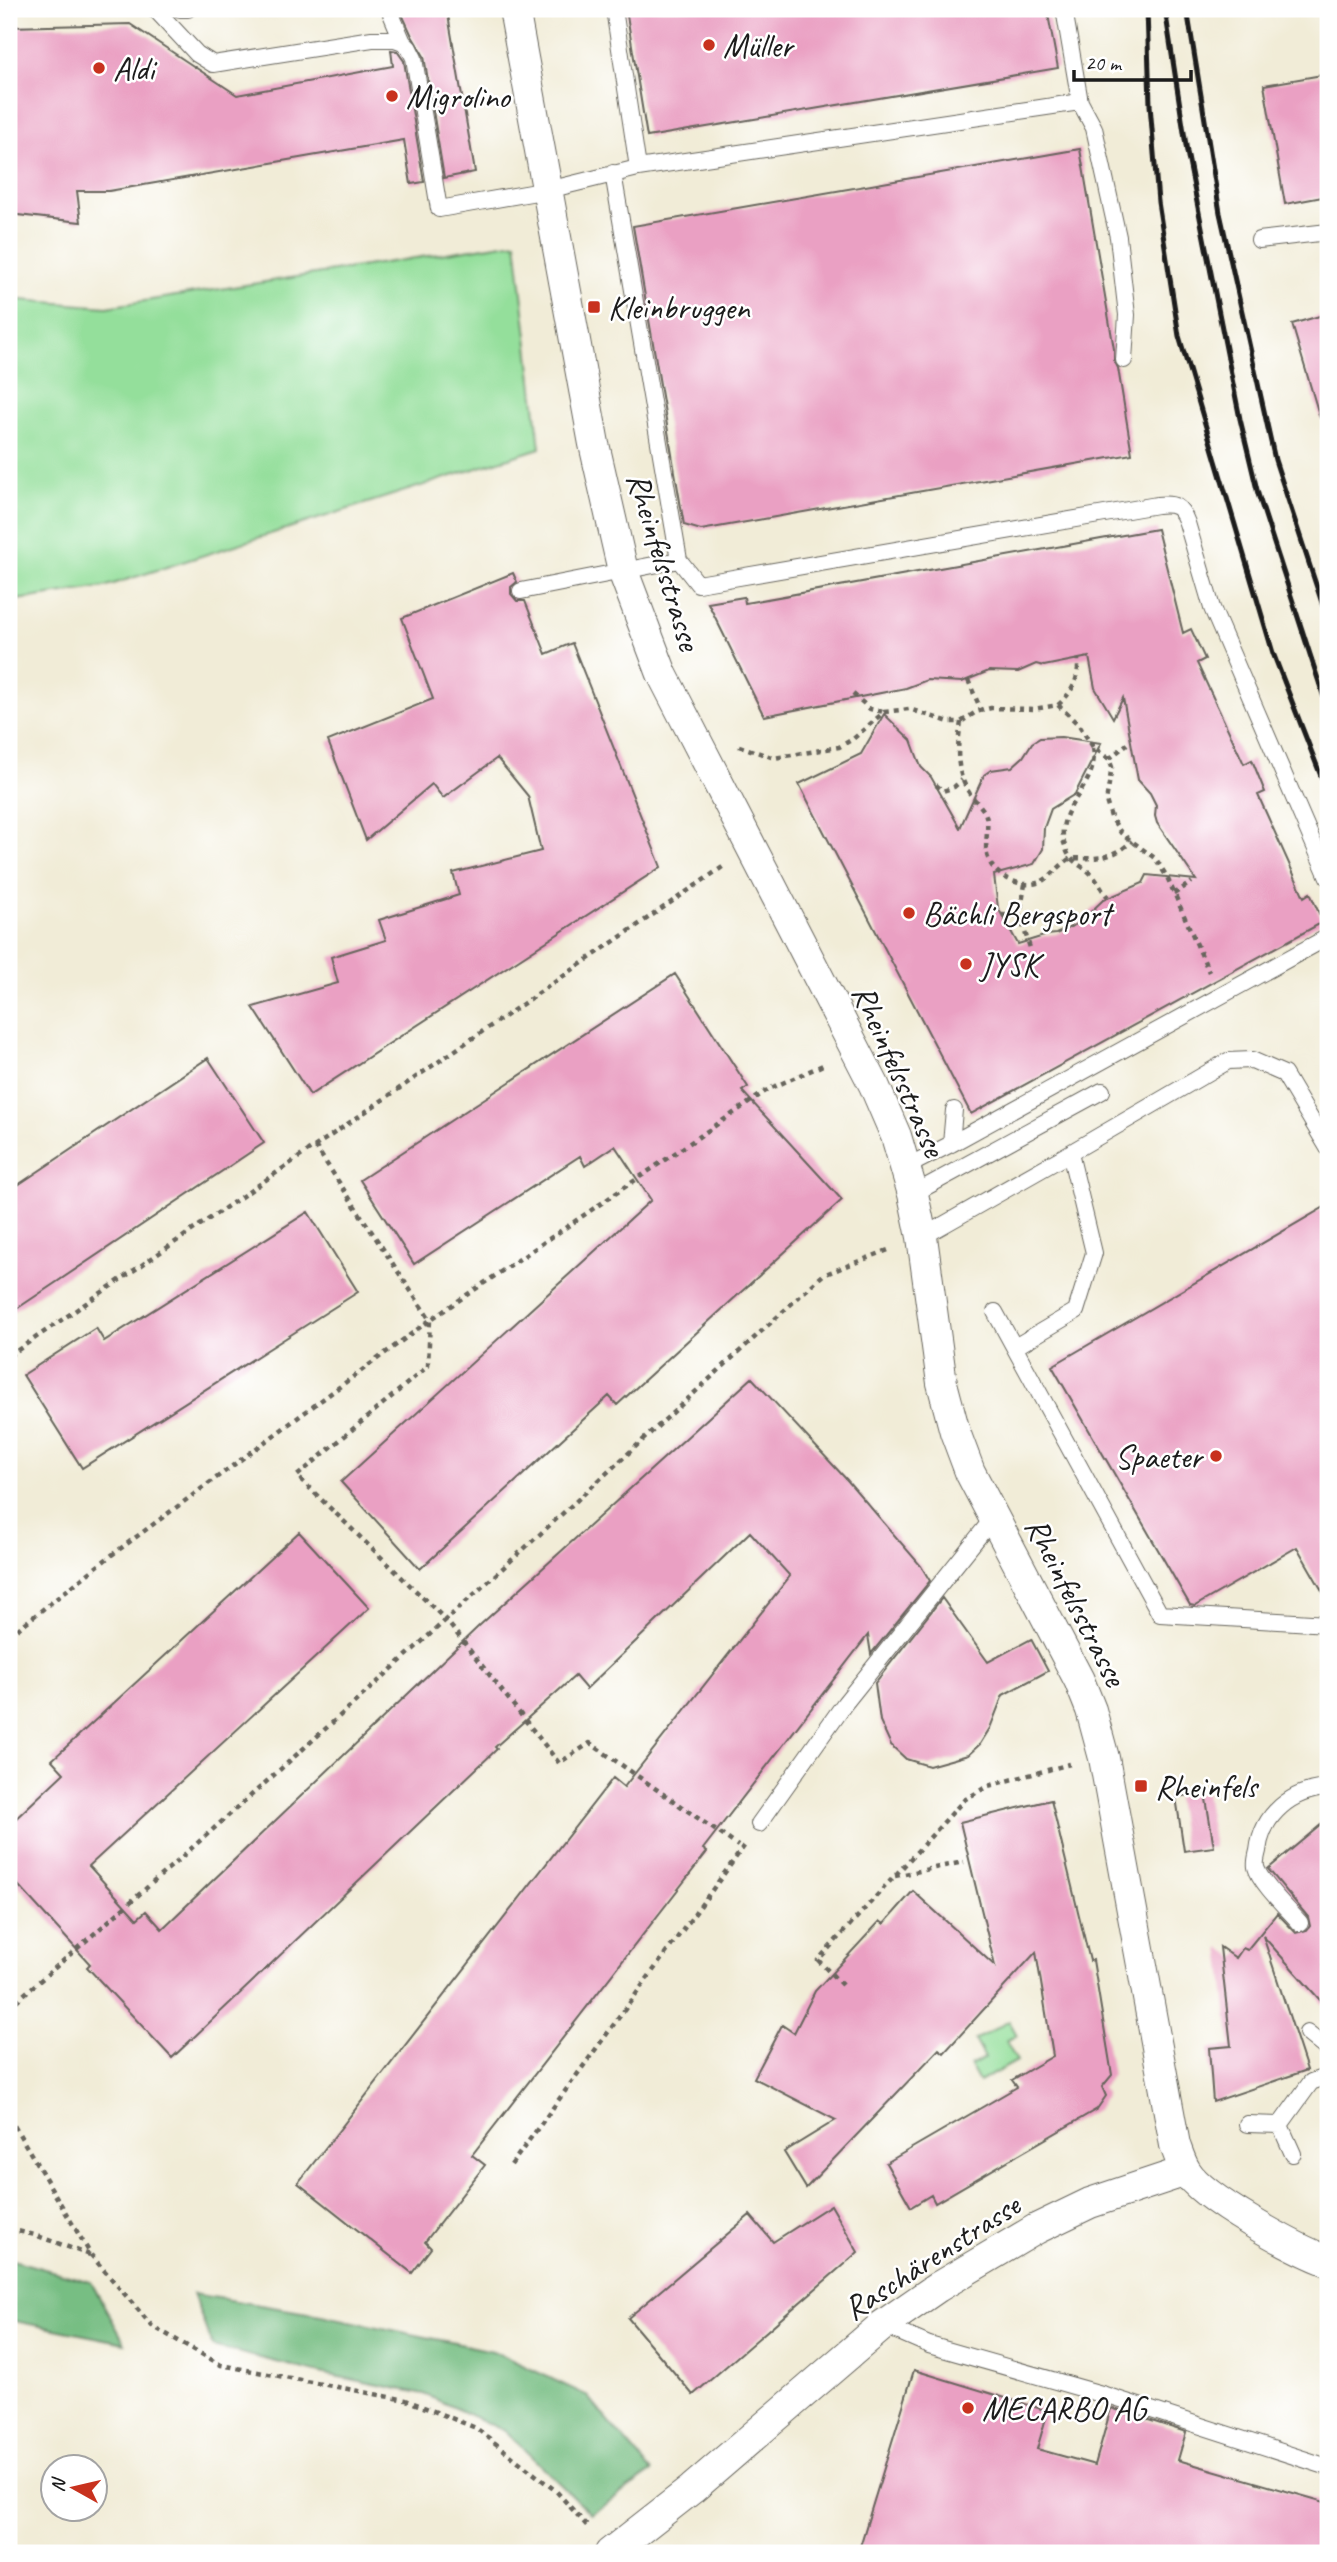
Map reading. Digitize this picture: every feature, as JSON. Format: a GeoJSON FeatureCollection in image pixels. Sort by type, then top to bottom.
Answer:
{"type":"FeatureCollection","features":[{"type":"Feature","properties":{"kind":"street","name":"Rheinfelsstrasse"},"geometry":{"type":"LineString","coordinates":[[514,9],[594,444],[623,570],[639,619],[662,674],[874,1085],[909,1180],[922,1237],[942,1383],[955,1432],[970,1472],[1079,1680],[1091,1710],[1104,1758],[1175,2145],[1186,2171]]}},
{"type":"Feature","properties":{"kind":"street"},"geometry":{"type":"LineString","coordinates":[[1186,2171],[1202,2189],[1226,2207],[1328,2261]]}},
{"type":"Feature","properties":{"kind":"street","name":"Raschärenstrasse"},"geometry":{"type":"LineString","coordinates":[[602,2544],[692,2489],[883,2325],[958,2274],[1036,2229],[1090,2203],[1186,2171]]}},
{"type":"Feature","properties":{"kind":"lane"},"geometry":{"type":"LineString","coordinates":[[155,9],[197,54],[214,64],[372,39],[395,39],[403,42]]}},
{"type":"Feature","properties":{"kind":"lane"},"geometry":{"type":"LineString","coordinates":[[180,9],[188,9]]}},
{"type":"Feature","properties":{"kind":"lane"},"geometry":{"type":"LineString","coordinates":[[389,9],[403,42],[414,58],[439,209],[548,190],[638,168],[1080,102]]}},
{"type":"Feature","properties":{"kind":"lane"},"geometry":{"type":"LineString","coordinates":[[614,9],[638,168]]}},
{"type":"Feature","properties":{"kind":"lane"},"geometry":{"type":"LineString","coordinates":[[1064,9],[1080,102],[1094,128],[1118,237],[1128,315],[1124,360]]}},
{"type":"Feature","properties":{"kind":"lane"},"geometry":{"type":"LineString","coordinates":[[613,173],[679,560],[698,584],[1157,505],[1177,506],[1183,511],[1188,523],[1212,608],[1328,877]]}},
{"type":"Feature","properties":{"kind":"lane"},"geometry":{"type":"LineString","coordinates":[[1259,240],[1328,232]]}},
{"type":"Feature","properties":{"kind":"lane"},"geometry":{"type":"LineString","coordinates":[[521,591],[679,560]]}},
{"type":"Feature","properties":{"kind":"lane"},"geometry":{"type":"LineString","coordinates":[[909,1180],[951,1144],[1328,937]]}},
{"type":"Feature","properties":{"kind":"lane"},"geometry":{"type":"LineString","coordinates":[[922,1237],[1228,1061],[1252,1060],[1284,1074],[1328,1148]]}},
{"type":"Feature","properties":{"kind":"lane"},"geometry":{"type":"LineString","coordinates":[[909,1180],[1102,1091]]}},
{"type":"Feature","properties":{"kind":"lane"},"geometry":{"type":"LineString","coordinates":[[951,1144],[954,1110]]}},
{"type":"Feature","properties":{"kind":"lane"},"geometry":{"type":"LineString","coordinates":[[1015,1347],[1076,1311],[1094,1253],[1070,1153]]}},
{"type":"Feature","properties":{"kind":"lane"},"geometry":{"type":"LineString","coordinates":[[995,1312],[1160,1614],[1328,1624]]}},
{"type":"Feature","properties":{"kind":"lane"},"geometry":{"type":"LineString","coordinates":[[759,1824],[845,1703],[994,1517]]}},
{"type":"Feature","properties":{"kind":"lane"},"geometry":{"type":"LineString","coordinates":[[1300,1923],[1256,1868],[1259,1841],[1267,1821],[1282,1804],[1300,1794],[1328,1788]]}},
{"type":"Feature","properties":{"kind":"lane"},"geometry":{"type":"LineString","coordinates":[[1307,2033],[1328,2050]]}},
{"type":"Feature","properties":{"kind":"lane"},"geometry":{"type":"LineString","coordinates":[[1280,2125],[1311,2082],[1328,2076]]}},
{"type":"Feature","properties":{"kind":"lane"},"geometry":{"type":"LineString","coordinates":[[1247,2124],[1280,2125]]}},
{"type":"Feature","properties":{"kind":"lane"},"geometry":{"type":"LineString","coordinates":[[1280,2125],[1293,2154]]}},
{"type":"Feature","properties":{"kind":"lane"},"geometry":{"type":"LineString","coordinates":[[883,2325],[929,2345],[1105,2395],[1328,2467]]}},
{"type":"Feature","properties":{"kind":"path"},"geometry":{"type":"LineString","coordinates":[[853,695],[870,709],[884,712],[909,709],[948,722],[961,722],[981,710],[991,708],[1034,709],[1058,705],[1074,687],[1079,676],[1078,659]]}},
{"type":"Feature","properties":{"kind":"path"},"geometry":{"type":"LineString","coordinates":[[968,680],[981,710]]}},
{"type":"Feature","properties":{"kind":"path"},"geometry":{"type":"LineString","coordinates":[[1058,705],[1079,725],[1093,747],[1109,759],[1112,767],[1106,801],[1111,817],[1121,833],[1156,859],[1219,995]]}},
{"type":"Feature","properties":{"kind":"path"},"geometry":{"type":"LineString","coordinates":[[737,745],[774,758],[839,747],[884,712]]}},
{"type":"Feature","properties":{"kind":"path"},"geometry":{"type":"LineString","coordinates":[[961,722],[958,761],[962,780],[986,814],[988,859],[996,871],[1006,878],[1025,884],[1038,883],[1071,858],[1097,860],[1121,851],[1132,841]]}},
{"type":"Feature","properties":{"kind":"path"},"geometry":{"type":"LineString","coordinates":[[1109,759],[1127,744]]}},
{"type":"Feature","properties":{"kind":"path"},"geometry":{"type":"LineString","coordinates":[[1093,747],[1094,757],[1088,780],[1066,812],[1063,836],[1071,858],[1088,870],[1108,897]]}},
{"type":"Feature","properties":{"kind":"path"},"geometry":{"type":"LineString","coordinates":[[936,785],[943,791],[962,780]]}},
{"type":"Feature","properties":{"kind":"path"},"geometry":{"type":"LineString","coordinates":[[9,1356],[751,848]]}},
{"type":"Feature","properties":{"kind":"path"},"geometry":{"type":"LineString","coordinates":[[1174,894],[1192,882]]}},
{"type":"Feature","properties":{"kind":"path"},"geometry":{"type":"LineString","coordinates":[[1025,884],[1020,916],[1030,948]]}},
{"type":"Feature","properties":{"kind":"path"},"geometry":{"type":"LineString","coordinates":[[1002,915],[1020,916]]}},
{"type":"Feature","properties":{"kind":"path"},"geometry":{"type":"LineString","coordinates":[[9,1636],[109,1557],[430,1320],[769,1089],[856,1051]]}},
{"type":"Feature","properties":{"kind":"path"},"geometry":{"type":"LineString","coordinates":[[314,1146],[430,1320],[428,1366],[297,1476],[446,1620],[559,1763],[590,1743],[742,1848]]}},
{"type":"Feature","properties":{"kind":"path"},"geometry":{"type":"LineString","coordinates":[[9,1998],[14,2003],[91,1937],[446,1620],[823,1275],[922,1237]]}},
{"type":"Feature","properties":{"kind":"path"},"geometry":{"type":"LineString","coordinates":[[842,1985],[818,1961],[964,1800],[988,1786],[1077,1762]]}},
{"type":"Feature","properties":{"kind":"path"},"geometry":{"type":"LineString","coordinates":[[511,2165],[759,1824]]}},
{"type":"Feature","properties":{"kind":"path"},"geometry":{"type":"LineString","coordinates":[[894,1876],[964,1862]]}},
{"type":"Feature","properties":{"kind":"path"},"geometry":{"type":"LineString","coordinates":[[9,2118],[91,2255],[152,2326],[221,2365],[406,2400],[475,2428],[556,2491],[602,2544]]}},
{"type":"Feature","properties":{"kind":"path"},"geometry":{"type":"LineString","coordinates":[[9,2228],[91,2255]]}},
{"type":"Feature","properties":{"kind":"green space"},"geometry":{"type":"Polygon","coordinates":[[[516,242],[540,448],[104,587],[9,601],[9,299],[107,307],[516,242]]]}},
{"type":"Feature","properties":{"kind":"green space"},"geometry":{"type":"Polygon","coordinates":[[[1009,2021],[1017,2035],[1006,2041],[1017,2061],[979,2082],[970,2066],[985,2058],[975,2040],[1009,2021]]]}},
{"type":"Feature","properties":{"kind":"green space"},"geometry":{"type":"Polygon","coordinates":[[[9,2259],[91,2282],[125,2343],[9,2320],[9,2259]]]}},
{"type":"Feature","properties":{"kind":"green space"},"geometry":{"type":"Polygon","coordinates":[[[193,2294],[321,2315],[493,2351],[586,2395],[652,2472],[591,2514],[505,2431],[424,2394],[324,2374],[212,2346],[193,2294]]]}},
{"type":"Feature","properties":{"kind":"building"},"geometry":{"type":"Polygon","coordinates":[[[426,9],[447,9],[475,172],[444,178],[424,56],[402,14],[426,9]]]}},
{"type":"Feature","properties":{"kind":"building"},"geometry":{"type":"Polygon","coordinates":[[[626,9],[1047,9],[1058,68],[647,137],[626,9]]]}},
{"type":"Feature","properties":{"kind":"building"},"geometry":{"type":"Polygon","coordinates":[[[130,24],[237,95],[393,66],[391,50],[397,51],[404,61],[424,182],[411,184],[404,140],[109,191],[77,191],[81,222],[9,214],[9,27],[130,24]]]}},
{"type":"Feature","properties":{"kind":"building"},"geometry":{"type":"Polygon","coordinates":[[[1328,74],[1328,196],[1285,204],[1264,85],[1328,74]]]}},
{"type":"Feature","properties":{"kind":"building"},"geometry":{"type":"Polygon","coordinates":[[[1080,149],[1132,454],[701,530],[684,525],[633,226],[1080,149]]]}},
{"type":"Feature","properties":{"kind":"building"},"geometry":{"type":"Polygon","coordinates":[[[1323,315],[1328,334],[1328,417],[1320,418],[1292,324],[1323,315]]]}},
{"type":"Feature","properties":{"kind":"building"},"geometry":{"type":"Polygon","coordinates":[[[1157,529],[1183,633],[1191,629],[1205,659],[1197,663],[1244,764],[1252,760],[1265,792],[1258,795],[1304,897],[1310,893],[1323,922],[971,1114],[799,784],[861,754],[884,714],[911,740],[921,767],[931,777],[960,828],[984,775],[991,770],[1012,767],[1032,743],[1040,738],[1061,737],[1101,743],[1075,794],[1051,809],[1044,828],[1043,849],[1034,864],[994,875],[998,908],[1018,944],[1056,934],[1079,923],[1103,900],[1143,883],[1147,875],[1196,880],[1157,823],[1156,805],[1150,793],[1138,780],[1123,698],[1113,718],[1095,688],[1089,657],[1044,666],[1036,664],[1018,672],[989,671],[962,682],[927,680],[906,688],[764,716],[708,603],[744,597],[745,603],[1157,529]]]}},
{"type":"Feature","properties":{"kind":"building"},"geometry":{"type":"Polygon","coordinates":[[[513,573],[517,582],[511,587],[511,594],[517,601],[525,601],[546,654],[572,643],[661,867],[310,1095],[253,1007],[338,983],[331,957],[386,940],[379,920],[459,895],[453,873],[541,851],[528,796],[497,758],[443,798],[432,784],[366,840],[328,741],[433,699],[402,618],[513,573]]]}},
{"type":"Feature","properties":{"kind":"building"},"geometry":{"type":"Polygon","coordinates":[[[675,974],[748,1087],[742,1091],[842,1200],[617,1405],[609,1396],[420,1569],[341,1482],[651,1200],[615,1146],[585,1166],[580,1156],[414,1264],[360,1180],[675,974]]]}},
{"type":"Feature","properties":{"kind":"building"},"geometry":{"type":"Polygon","coordinates":[[[208,1058],[264,1143],[9,1314],[9,1191],[208,1058]]]}},
{"type":"Feature","properties":{"kind":"building","name":"Spaeter"},"geometry":{"type":"Polygon","coordinates":[[[1328,1205],[1328,1601],[1297,1547],[1195,1606],[1190,1605],[1052,1366],[1328,1205]]]}},
{"type":"Feature","properties":{"kind":"building"},"geometry":{"type":"Polygon","coordinates":[[[308,1212],[358,1292],[82,1468],[23,1375],[96,1328],[104,1341],[308,1212]]]}},
{"type":"Feature","properties":{"kind":"building"},"geometry":{"type":"Polygon","coordinates":[[[752,1378],[847,1480],[921,1566],[930,1581],[871,1654],[868,1635],[703,1849],[707,1852],[472,2155],[485,2165],[425,2242],[431,2248],[412,2273],[298,2183],[613,1778],[624,1787],[790,1576],[750,1532],[586,1689],[575,1676],[495,1747],[497,1749],[172,2058],[87,1967],[90,1964],[9,1875],[9,1825],[64,1773],[52,1760],[299,1532],[369,1608],[89,1866],[137,1919],[146,1911],[162,1929],[479,1626],[752,1378]]]}},
{"type":"Feature","properties":{"kind":"building"},"geometry":{"type":"Polygon","coordinates":[[[942,1598],[988,1662],[1031,1639],[1048,1671],[1003,1695],[990,1728],[980,1744],[968,1755],[929,1766],[906,1759],[891,1745],[880,1721],[875,1683],[942,1598]]]}},
{"type":"Feature","properties":{"kind":"building"},"geometry":{"type":"Polygon","coordinates":[[[1205,1793],[1214,1847],[1184,1851],[1176,1797],[1205,1793]]]}},
{"type":"Feature","properties":{"kind":"building"},"geometry":{"type":"Polygon","coordinates":[[[1051,1800],[1090,1961],[1093,1960],[1112,2075],[1102,2087],[1106,2096],[1097,2109],[935,2203],[931,2195],[911,2207],[886,2163],[1017,2087],[1012,2080],[1053,2056],[1036,1952],[944,2053],[939,2049],[806,2188],[784,2152],[836,2120],[754,2078],[782,2025],[794,2033],[815,1991],[880,1921],[884,1924],[913,1891],[995,1966],[960,1822],[1051,1800]]]}},
{"type":"Feature","properties":{"kind":"building"},"geometry":{"type":"Polygon","coordinates":[[[1328,1819],[1328,2009],[1263,1936],[1307,2070],[1213,2102],[1209,2048],[1231,2046],[1220,1947],[1236,1958],[1243,1948],[1247,1950],[1277,1913],[1296,1933],[1307,1930],[1310,1926],[1308,1917],[1268,1869],[1328,1819]]]}},
{"type":"Feature","properties":{"kind":"building"},"geometry":{"type":"Polygon","coordinates":[[[831,2205],[858,2252],[693,2395],[628,2318],[750,2215],[773,2242],[831,2205]]]}},
{"type":"Feature","properties":{"kind":"building"},"geometry":{"type":"Polygon","coordinates":[[[914,2370],[1048,2411],[1037,2449],[1095,2465],[1111,2408],[1186,2432],[1178,2460],[1328,2503],[1328,2553],[858,2553],[914,2370]]]}},
{"type":"Feature","properties":{"kind":"railway"},"geometry":{"type":"LineString","coordinates":[[1147,9],[1150,105],[1158,202],[1179,336],[1273,653],[1328,794]]}},
{"type":"Feature","properties":{"kind":"railway"},"geometry":{"type":"LineString","coordinates":[[1165,9],[1187,152],[1240,419],[1258,494],[1328,710]]}},
{"type":"Feature","properties":{"kind":"railway"},"geometry":{"type":"LineString","coordinates":[[1187,9],[1220,213],[1275,460],[1328,621]]}},
{"type":"Feature","properties":{"kind":"place","name":"Müller"},"geometry":{"type":"Point","coordinates":[709,45]}},
{"type":"Feature","properties":{"kind":"place","name":"Aldi"},"geometry":{"type":"Point","coordinates":[99,68]}},
{"type":"Feature","properties":{"kind":"place","name":"Migrolino"},"geometry":{"type":"Point","coordinates":[392,96]}},
{"type":"Feature","properties":{"kind":"place","name":"Kleinbruggen"},"geometry":{"type":"Point","coordinates":[594,307]}},
{"type":"Feature","properties":{"kind":"place","name":"Bächli Bergsport"},"geometry":{"type":"Point","coordinates":[909,913]}},
{"type":"Feature","properties":{"kind":"place","name":"JYSK"},"geometry":{"type":"Point","coordinates":[966,964]}},
{"type":"Feature","properties":{"kind":"place","name":"Spaeter"},"geometry":{"type":"Point","coordinates":[1216,1456]}},
{"type":"Feature","properties":{"kind":"place","name":"Rheinfels"},"geometry":{"type":"Point","coordinates":[1141,1786]}},
{"type":"Feature","properties":{"kind":"place","name":"MECARBO AG"},"geometry":{"type":"Point","coordinates":[968,2408]}}]}
